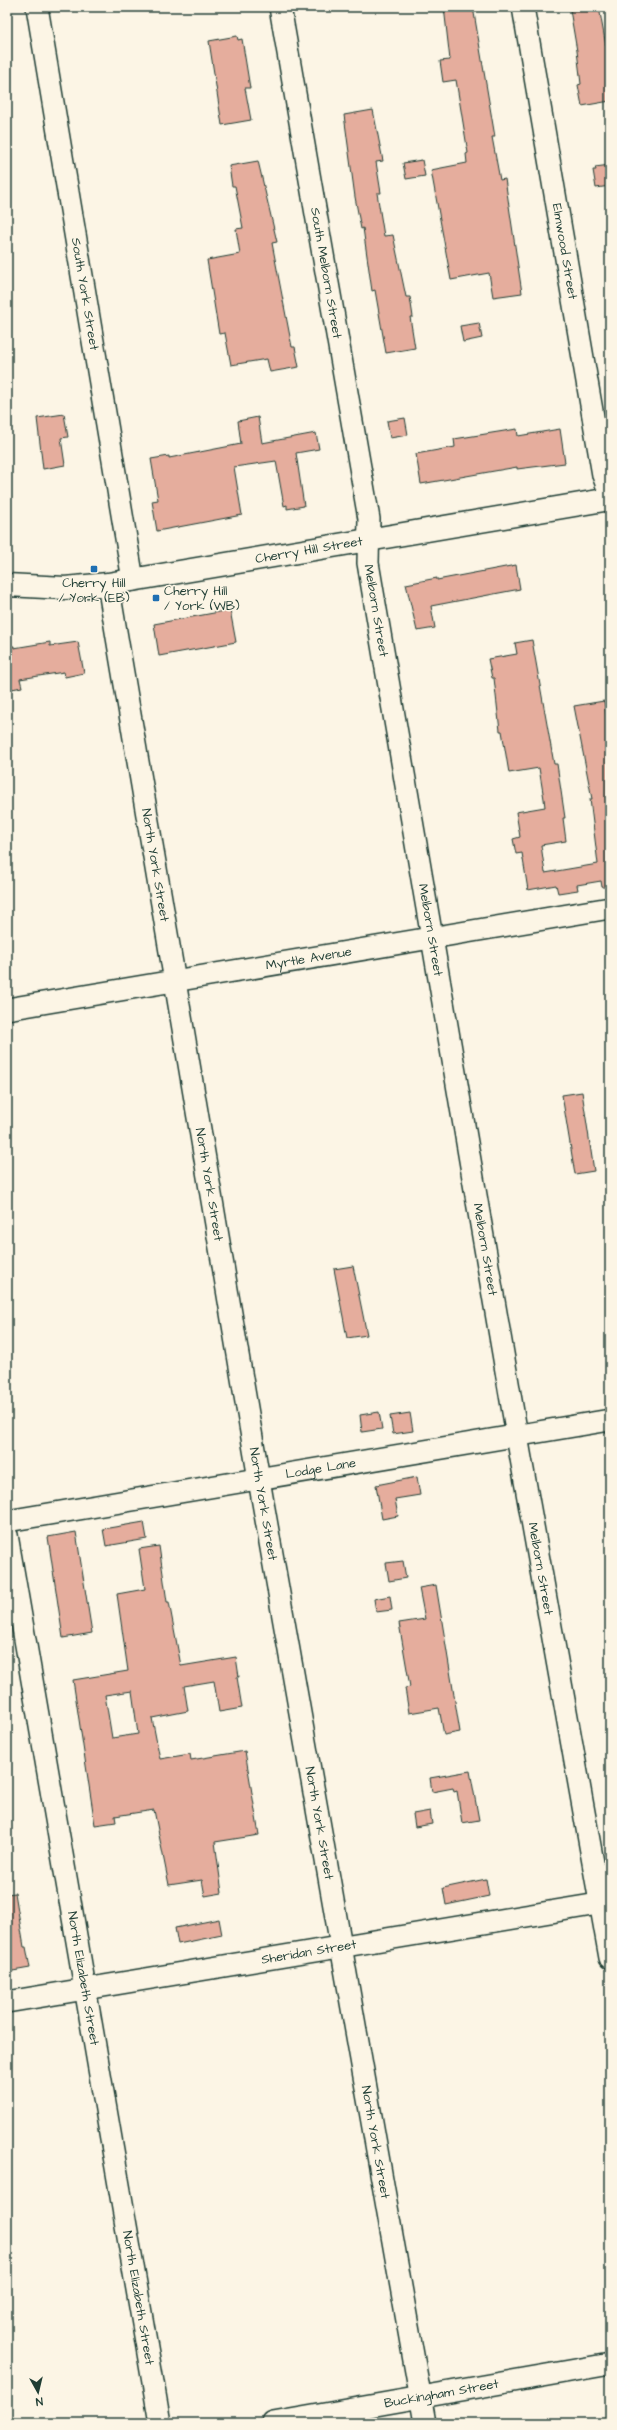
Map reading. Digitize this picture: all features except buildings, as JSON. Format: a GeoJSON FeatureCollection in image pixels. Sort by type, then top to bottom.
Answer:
{"type":"FeatureCollection","features":[{"type":"Feature","properties":{"kind":"street","name":"South York Street"},"geometry":{"type":"LineString","coordinates":[[37,7],[133,580]]}},
{"type":"Feature","properties":{"kind":"street","name":"South Melborn Street"},"geometry":{"type":"LineString","coordinates":[[280,7],[369,519],[370,540]]}},
{"type":"Feature","properties":{"kind":"street","name":"Elmwood Street"},"geometry":{"type":"LineString","coordinates":[[523,7],[603,476],[610,494]]}},
{"type":"Feature","properties":{"kind":"street","name":"Cherry Hill Street"},"geometry":{"type":"LineString","coordinates":[[7,585],[65,588],[108,584],[610,499]]}},
{"type":"Feature","properties":{"kind":"street","name":"Melborn Street"},"geometry":{"type":"LineString","coordinates":[[370,540],[368,563],[518,1436],[605,1903],[610,1958]]}},
{"type":"Feature","properties":{"kind":"street","name":"North York Street"},"geometry":{"type":"LineString","coordinates":[[108,584],[177,981],[260,1479],[425,2423]]}},
{"type":"Feature","properties":{"kind":"street","name":"Myrtle Avenue"},"geometry":{"type":"LineString","coordinates":[[7,1009],[610,908]]}},
{"type":"Feature","properties":{"kind":"street","name":"Lodge Lane"},"geometry":{"type":"LineString","coordinates":[[7,1521],[610,1420]]}},
{"type":"Feature","properties":{"kind":"street","name":"North Elizabeth Street"},"geometry":{"type":"LineString","coordinates":[[7,1535],[84,1989],[160,2423]]}},
{"type":"Feature","properties":{"kind":"street","name":"Sheridan Street"},"geometry":{"type":"LineString","coordinates":[[7,2002],[605,1903]]}},
{"type":"Feature","properties":{"kind":"street","name":"Buckingham Street"},"geometry":{"type":"LineString","coordinates":[[273,2423],[610,2364]]}},
{"type":"Feature","properties":{"kind":"place","name":"Cherry Hill / York (EB)"},"geometry":{"type":"Point","coordinates":[94,569]}},
{"type":"Feature","properties":{"kind":"place","name":"Cherry Hill / York (WB)"},"geometry":{"type":"Point","coordinates":[156,598]}}]}
